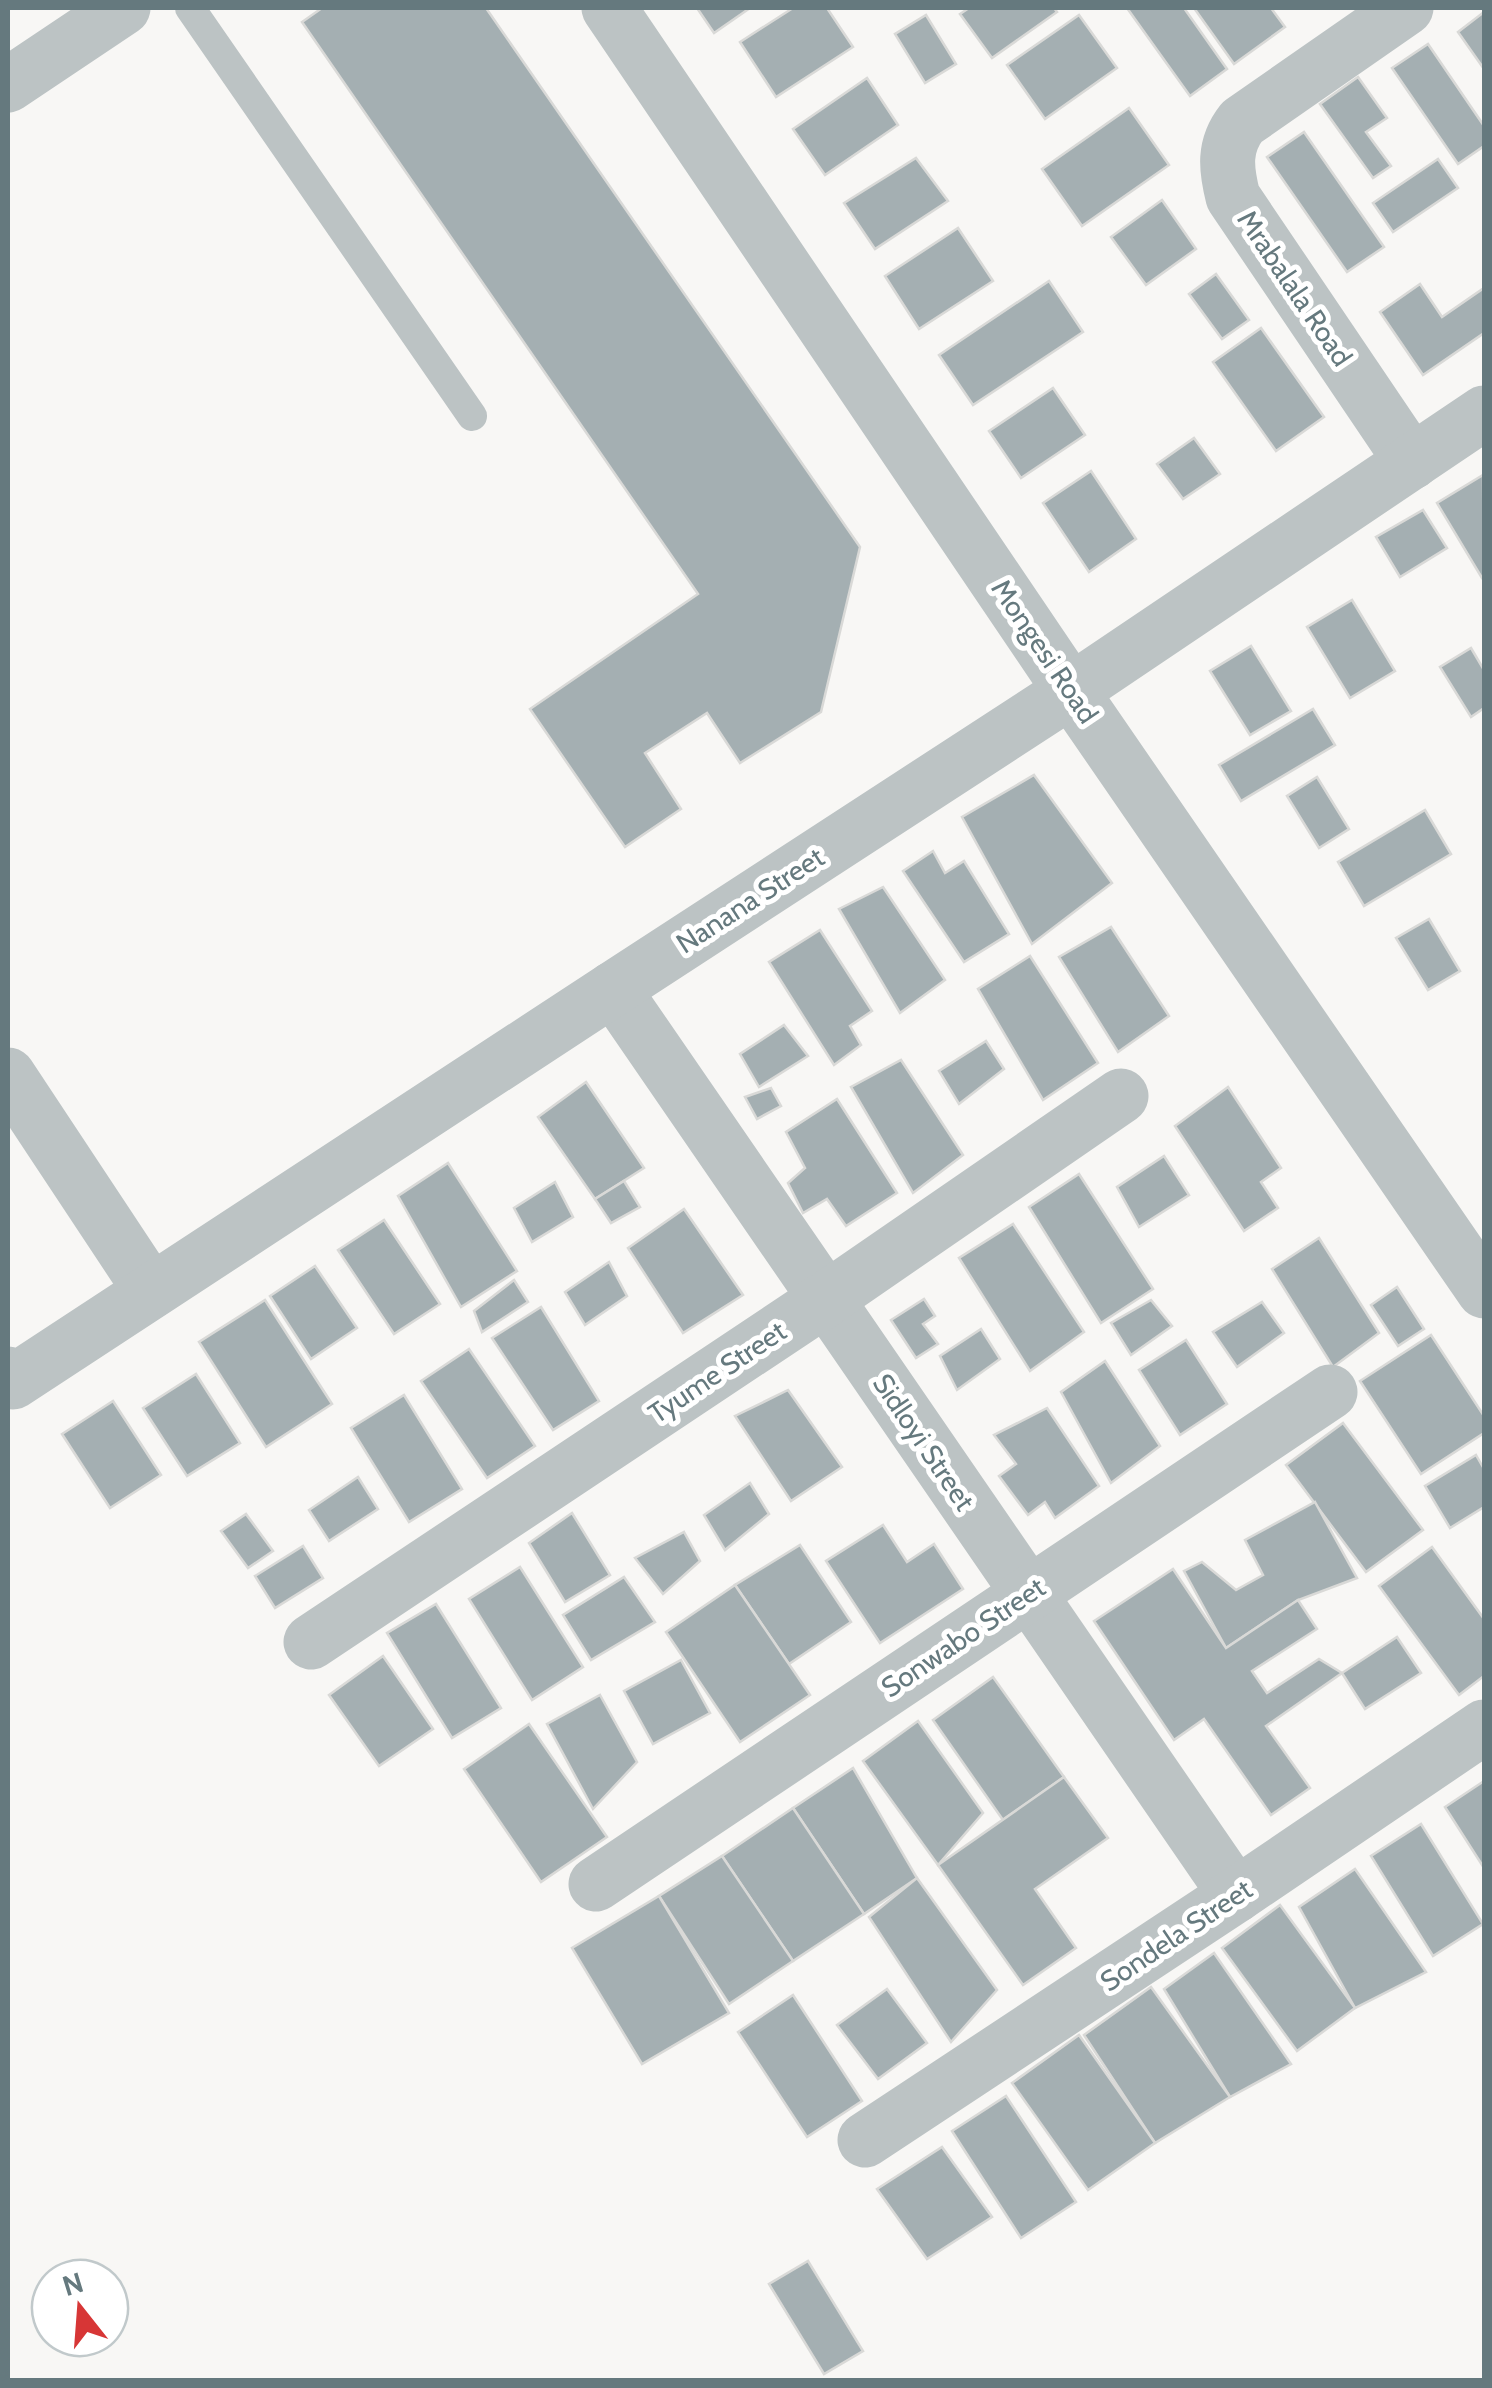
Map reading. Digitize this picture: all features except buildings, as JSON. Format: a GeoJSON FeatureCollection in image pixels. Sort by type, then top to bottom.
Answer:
{"type":"FeatureCollection","features":[{"type":"Feature","properties":{"kind":"street"},"geometry":{"type":"LineString","coordinates":[[8,85],[123,8]]}},
{"type":"Feature","properties":{"kind":"street","name":"Mongesi Road"},"geometry":{"type":"LineString","coordinates":[[609,8],[1484,1291]]}},
{"type":"Feature","properties":{"kind":"street","name":"Mrabalala Road"},"geometry":{"type":"LineString","coordinates":[[1406,8],[1242,122],[1229,148],[1226,166],[1233,196],[1412,462]]}},
{"type":"Feature","properties":{"kind":"street","name":"Nanana Street"},"geometry":{"type":"LineString","coordinates":[[10,1378],[151,1291],[1072,691],[1484,413]]}},
{"type":"Feature","properties":{"kind":"street","name":"Sidloyi Street"},"geometry":{"type":"LineString","coordinates":[[612,988],[1236,1895]]}},
{"type":"Feature","properties":{"kind":"street"},"geometry":{"type":"LineString","coordinates":[[8,1076],[151,1291]]}},
{"type":"Feature","properties":{"kind":"street","name":"Tyume Street"},"geometry":{"type":"LineString","coordinates":[[311,1642],[826,1299],[1121,1096]]}},
{"type":"Feature","properties":{"kind":"street","name":"Sonwabo Street"},"geometry":{"type":"LineString","coordinates":[[596,1884],[1330,1392]]}},
{"type":"Feature","properties":{"kind":"street","name":"Sondela Street"},"geometry":{"type":"LineString","coordinates":[[866,2140],[1484,1728]]}},
{"type":"Feature","properties":{"kind":"lane"},"geometry":{"type":"LineString","coordinates":[[190,8],[472,416]]}}]}
